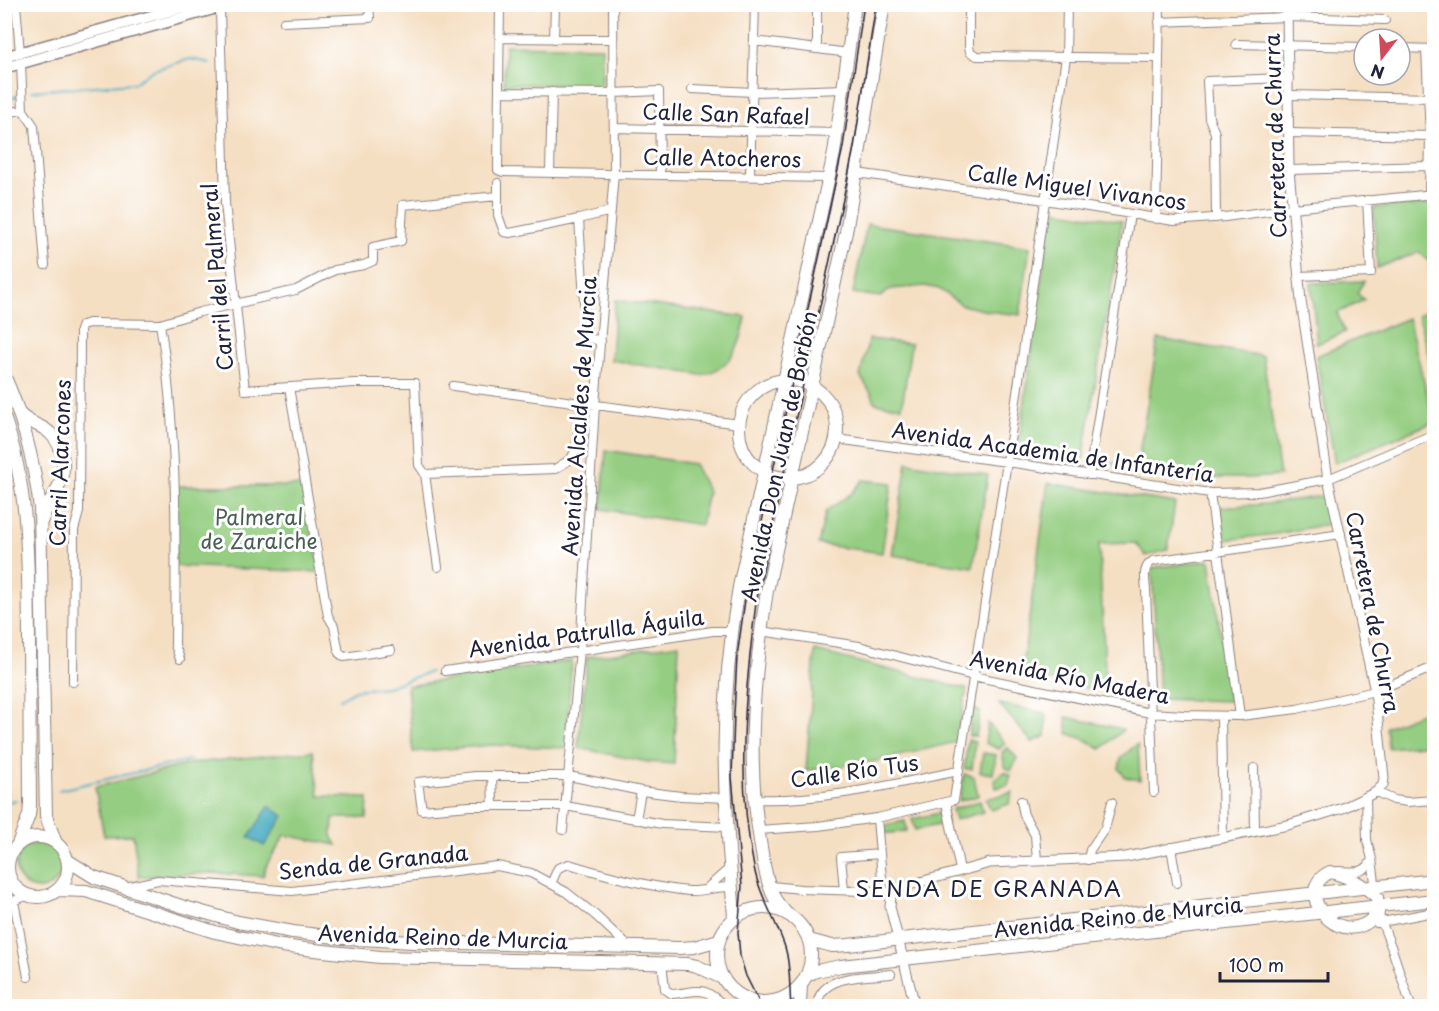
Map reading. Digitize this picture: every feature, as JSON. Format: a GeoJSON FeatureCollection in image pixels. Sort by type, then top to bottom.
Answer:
{"type":"FeatureCollection","features":[{"type":"Feature","properties":{"kind":"main road"},"geometry":{"type":"LineString","coordinates":[[4,68],[21,58],[194,4]]}},
{"type":"Feature","properties":{"kind":"main road","name":"Avenida Don Juan de Borbón"},"geometry":{"type":"LineString","coordinates":[[734,918],[726,798],[725,732],[731,631],[783,381],[829,178],[855,4]]}},
{"type":"Feature","properties":{"kind":"main road","name":"Avenida Don Juan de Borbón"},"geometry":{"type":"LineString","coordinates":[[786,913],[775,898],[763,862],[758,830],[754,799],[754,693],[767,591],[846,232],[884,4]]}},
{"type":"Feature","properties":{"kind":"main road"},"geometry":{"type":"LineString","coordinates":[[4,57],[21,58],[226,6]]}},
{"type":"Feature","properties":{"kind":"main road"},"geometry":{"type":"LineString","coordinates":[[4,375],[21,418],[36,477],[42,524],[46,816],[56,843]]}},
{"type":"Feature","properties":{"kind":"main road"},"geometry":{"type":"LineString","coordinates":[[783,381],[798,382],[812,387],[829,404],[836,420],[836,439],[830,454],[820,466],[807,474],[792,478],[777,477],[764,472],[753,464],[744,452],[739,438],[739,424],[744,408],[753,394],[767,385],[783,381]]}},
{"type":"Feature","properties":{"kind":"main road"},"geometry":{"type":"LineString","coordinates":[[4,417],[23,495],[28,571],[30,805],[25,829],[9,857],[8,868],[11,880],[18,889],[28,895],[38,897],[57,890],[68,871],[63,850],[47,838],[27,839],[18,844]]}},
{"type":"Feature","properties":{"kind":"main road"},"geometry":{"type":"LineString","coordinates":[[21,418],[49,431],[56,440],[63,460],[61,481],[44,511],[42,524]]}},
{"type":"Feature","properties":{"kind":"main road"},"geometry":{"type":"LineString","coordinates":[[12,443],[12,430],[21,418]]}},
{"type":"Feature","properties":{"kind":"main road","name":"Avenida Reino de Murcia"},"geometry":{"type":"LineString","coordinates":[[67,860],[94,877],[221,917],[318,936],[412,942],[694,948],[719,940]]}},
{"type":"Feature","properties":{"kind":"main road"},"geometry":{"type":"LineString","coordinates":[[1330,872],[1354,878],[1376,902],[1362,926],[1345,927],[1320,913],[1316,893],[1321,878],[1330,872]]}},
{"type":"Feature","properties":{"kind":"main road","name":"Avenida Reino de Murcia"},"geometry":{"type":"LineString","coordinates":[[809,940],[832,946],[1316,893],[1376,902],[1434,880]]}},
{"type":"Feature","properties":{"kind":"main road","name":"Avenida Reino de Murcia"},"geometry":{"type":"LineString","coordinates":[[57,890],[86,891],[215,932],[303,949],[380,957],[662,963],[698,966],[724,979]]}},
{"type":"Feature","properties":{"kind":"main road","name":"Avenida Reino de Murcia"},"geometry":{"type":"LineString","coordinates":[[803,980],[827,968],[1320,913],[1376,902],[1434,900]]}},
{"type":"Feature","properties":{"kind":"main road"},"geometry":{"type":"LineString","coordinates":[[800,1006],[803,980],[811,955],[809,940],[800,925],[786,913],[759,908],[746,911],[727,925],[719,940],[717,961],[724,979],[739,995],[752,1003],[777,1000],[790,994],[803,980]]}},
{"type":"Feature","properties":{"kind":"street"},"geometry":{"type":"LineString","coordinates":[[16,4],[21,58],[22,110],[34,126],[45,266]]}},
{"type":"Feature","properties":{"kind":"street"},"geometry":{"type":"LineString","coordinates":[[284,22],[370,18],[369,4]]}},
{"type":"Feature","properties":{"kind":"street"},"geometry":{"type":"LineString","coordinates":[[500,4],[499,92],[659,91],[660,174]]}},
{"type":"Feature","properties":{"kind":"street"},"geometry":{"type":"LineString","coordinates":[[554,39],[555,4]]}},
{"type":"Feature","properties":{"kind":"street","name":"Avenida Alcaldes de Murcia"},"geometry":{"type":"LineString","coordinates":[[563,830],[580,650],[595,405],[614,173],[613,4]]}},
{"type":"Feature","properties":{"kind":"street"},"geometry":{"type":"LineString","coordinates":[[750,176],[755,4]]}},
{"type":"Feature","properties":{"kind":"street"},"geometry":{"type":"LineString","coordinates":[[817,4],[817,48]]}},
{"type":"Feature","properties":{"kind":"street"},"geometry":{"type":"LineString","coordinates":[[969,4],[969,46],[970,52],[977,56],[1158,58]]}},
{"type":"Feature","properties":{"kind":"street"},"geometry":{"type":"LineString","coordinates":[[758,830],[818,826],[877,818],[954,800],[1007,462],[1066,57],[1067,4]]}},
{"type":"Feature","properties":{"kind":"street"},"geometry":{"type":"LineString","coordinates":[[1156,219],[1160,4]]}},
{"type":"Feature","properties":{"kind":"street","name":"Carretera de Churra"},"geometry":{"type":"LineString","coordinates":[[1287,4],[1290,170],[1299,276],[1309,361],[1328,479],[1375,691],[1384,778],[1383,785],[1376,792]]}},
{"type":"Feature","properties":{"kind":"street","name":"Carril del Palmeral"},"geometry":{"type":"LineString","coordinates":[[226,6],[225,192],[245,390],[289,387]]}},
{"type":"Feature","properties":{"kind":"street"},"geometry":{"type":"LineString","coordinates":[[1159,22],[1288,17],[1385,20]]}},
{"type":"Feature","properties":{"kind":"street"},"geometry":{"type":"LineString","coordinates":[[500,38],[613,39]]}},
{"type":"Feature","properties":{"kind":"street"},"geometry":{"type":"LineString","coordinates":[[754,41],[849,52]]}},
{"type":"Feature","properties":{"kind":"street"},"geometry":{"type":"LineString","coordinates":[[1236,44],[1352,47]]}},
{"type":"Feature","properties":{"kind":"street"},"geometry":{"type":"LineString","coordinates":[[1412,48],[1430,49],[1429,166],[1432,195]]}},
{"type":"Feature","properties":{"kind":"street"},"geometry":{"type":"LineString","coordinates":[[1216,218],[1215,133],[1209,118],[1207,81],[1289,78]]}},
{"type":"Feature","properties":{"kind":"street"},"geometry":{"type":"LineString","coordinates":[[692,89],[753,92],[844,89]]}},
{"type":"Feature","properties":{"kind":"street","name":"Calle Atocheros"},"geometry":{"type":"LineString","coordinates":[[499,92],[498,170],[503,172],[829,178]]}},
{"type":"Feature","properties":{"kind":"street"},"geometry":{"type":"LineString","coordinates":[[550,172],[552,92]]}},
{"type":"Feature","properties":{"kind":"street"},"geometry":{"type":"LineString","coordinates":[[1290,95],[1431,98]]}},
{"type":"Feature","properties":{"kind":"street"},"geometry":{"type":"LineString","coordinates":[[4,113],[22,110]]}},
{"type":"Feature","properties":{"kind":"street","name":"Calle San Rafael"},"geometry":{"type":"LineString","coordinates":[[614,128],[837,134]]}},
{"type":"Feature","properties":{"kind":"street"},"geometry":{"type":"LineString","coordinates":[[1289,133],[1430,135]]}},
{"type":"Feature","properties":{"kind":"street"},"geometry":{"type":"LineString","coordinates":[[1290,170],[1429,166]]}},
{"type":"Feature","properties":{"kind":"street","name":"Calle Miguel Vivancos"},"geometry":{"type":"LineString","coordinates":[[857,173],[1174,221],[1432,195]]}},
{"type":"Feature","properties":{"kind":"street"},"geometry":{"type":"LineString","coordinates":[[498,183],[498,215],[504,232],[510,233],[611,211]]}},
{"type":"Feature","properties":{"kind":"street","name":"Carril Alarcones"},"geometry":{"type":"LineString","coordinates":[[73,682],[74,530],[79,512],[78,435],[80,330],[82,325],[89,323],[160,324],[200,312],[296,290],[335,270],[364,265],[373,261],[373,247],[401,241],[403,205],[498,196]]}},
{"type":"Feature","properties":{"kind":"street"},"geometry":{"type":"LineString","coordinates":[[1299,276],[1371,273],[1367,200]]}},
{"type":"Feature","properties":{"kind":"street"},"geometry":{"type":"LineString","coordinates":[[1089,475],[1130,214]]}},
{"type":"Feature","properties":{"kind":"street"},"geometry":{"type":"LineString","coordinates":[[579,219],[586,332],[588,338],[601,341]]}},
{"type":"Feature","properties":{"kind":"street"},"geometry":{"type":"LineString","coordinates":[[160,324],[172,414],[176,645],[180,659]]}},
{"type":"Feature","properties":{"kind":"street"},"geometry":{"type":"LineString","coordinates":[[391,650],[344,657],[339,653],[334,626],[328,616],[289,387],[415,383],[419,465],[425,474],[438,567]]}},
{"type":"Feature","properties":{"kind":"street"},"geometry":{"type":"LineString","coordinates":[[453,386],[739,424]]}},
{"type":"Feature","properties":{"kind":"street"},"geometry":{"type":"LineString","coordinates":[[425,474],[555,469],[571,459],[576,449],[582,403]]}},
{"type":"Feature","properties":{"kind":"street","name":"Avenida Academia de Infantería"},"geometry":{"type":"LineString","coordinates":[[836,439],[1210,493],[1258,492],[1328,479],[1434,434]]}},
{"type":"Feature","properties":{"kind":"street"},"geometry":{"type":"LineString","coordinates":[[1210,493],[1240,716]]}},
{"type":"Feature","properties":{"kind":"street"},"geometry":{"type":"LineString","coordinates":[[1154,792],[1145,568],[1153,561],[1341,534]]}},
{"type":"Feature","properties":{"kind":"street","name":"Avenida Patrulla Águila"},"geometry":{"type":"LineString","coordinates":[[445,671],[712,631],[731,631]]}},
{"type":"Feature","properties":{"kind":"street","name":"Avenida Río Madera"},"geometry":{"type":"LineString","coordinates":[[761,631],[859,646],[973,676],[1150,713],[1240,716],[1297,709],[1375,691],[1434,667]]}},
{"type":"Feature","properties":{"kind":"street"},"geometry":{"type":"LineString","coordinates":[[1221,716],[1223,837]]}},
{"type":"Feature","properties":{"kind":"street"},"geometry":{"type":"LineString","coordinates":[[1254,768],[1255,831]]}},
{"type":"Feature","properties":{"kind":"street","name":"Calle Río Tus"},"geometry":{"type":"LineString","coordinates":[[754,799],[806,797],[859,791],[959,771]]}},
{"type":"Feature","properties":{"kind":"street"},"geometry":{"type":"LineString","coordinates":[[726,798],[641,791],[569,776],[492,776],[418,782],[422,810],[494,806],[566,806],[636,820],[694,827],[728,827]]}},
{"type":"Feature","properties":{"kind":"street"},"geometry":{"type":"LineString","coordinates":[[492,776],[494,806]]}},
{"type":"Feature","properties":{"kind":"street"},"geometry":{"type":"LineString","coordinates":[[636,820],[641,791]]}},
{"type":"Feature","properties":{"kind":"street"},"geometry":{"type":"LineString","coordinates":[[771,886],[801,890],[888,891],[990,863],[1126,857],[1255,831],[1299,822],[1343,808],[1376,792],[1394,800],[1408,802],[1434,800]]}},
{"type":"Feature","properties":{"kind":"street"},"geometry":{"type":"LineString","coordinates":[[1366,797],[1367,840],[1372,859],[1376,902],[1411,1006]]}},
{"type":"Feature","properties":{"kind":"street"},"geometry":{"type":"LineString","coordinates":[[1021,801],[1024,815],[1035,835],[1036,860]]}},
{"type":"Feature","properties":{"kind":"street"},"geometry":{"type":"LineString","coordinates":[[946,802],[960,870]]}},
{"type":"Feature","properties":{"kind":"street"},"geometry":{"type":"LineString","coordinates":[[1088,860],[1090,850],[1105,828],[1112,802]]}},
{"type":"Feature","properties":{"kind":"street"},"geometry":{"type":"LineString","coordinates":[[877,818],[880,854],[890,906],[915,1006]]}},
{"type":"Feature","properties":{"kind":"street"},"geometry":{"type":"LineString","coordinates":[[1171,847],[1177,883]]}},
{"type":"Feature","properties":{"kind":"street"},"geometry":{"type":"LineString","coordinates":[[844,890],[841,857],[880,854]]}},
{"type":"Feature","properties":{"kind":"street"},"geometry":{"type":"LineString","coordinates":[[1330,872],[1358,872],[1370,865],[1372,859]]}},
{"type":"Feature","properties":{"kind":"street"},"geometry":{"type":"LineString","coordinates":[[551,884],[558,868],[569,864],[666,888],[703,891],[722,886],[731,887]]}},
{"type":"Feature","properties":{"kind":"street","name":"Senda de Granada"},"geometry":{"type":"LineString","coordinates":[[123,887],[158,880],[292,891],[497,866],[531,873],[566,892],[595,915],[628,947]]}},
{"type":"Feature","properties":{"kind":"street"},"geometry":{"type":"LineString","coordinates":[[703,891],[731,867]]}},
{"type":"Feature","properties":{"kind":"street"},"geometry":{"type":"LineString","coordinates":[[4,895],[11,880]]}},
{"type":"Feature","properties":{"kind":"street"},"geometry":{"type":"LineString","coordinates":[[4,905],[28,895]]}},
{"type":"Feature","properties":{"kind":"street"},"geometry":{"type":"LineString","coordinates":[[14,901],[28,977]]}},
{"type":"Feature","properties":{"kind":"street"},"geometry":{"type":"LineString","coordinates":[[1376,902],[1434,912]]}},
{"type":"Feature","properties":{"kind":"street"},"geometry":{"type":"LineString","coordinates":[[662,963],[665,990],[672,994],[698,989],[709,992],[725,1006]]}},
{"type":"Feature","properties":{"kind":"street"},"geometry":{"type":"LineString","coordinates":[[817,1006],[817,1002],[831,982],[891,974]]}},
{"type":"Feature","properties":{"kind":"green space"},"geometry":{"type":"Polygon","coordinates":[[[505,45],[602,47],[602,86],[504,84],[505,45]]]}},
{"type":"Feature","properties":{"kind":"green space"},"geometry":{"type":"Polygon","coordinates":[[[1434,203],[1434,266],[1419,252],[1377,268],[1374,208],[1434,203]]]}},
{"type":"Feature","properties":{"kind":"green space"},"geometry":{"type":"Polygon","coordinates":[[[1054,210],[1122,221],[1083,459],[1018,450],[1051,212],[1054,210]]]}},
{"type":"Feature","properties":{"kind":"green space"},"geometry":{"type":"Polygon","coordinates":[[[867,224],[1030,247],[1020,315],[962,305],[939,289],[925,286],[891,289],[880,297],[853,293],[867,224]]]}},
{"type":"Feature","properties":{"kind":"green space"},"geometry":{"type":"Polygon","coordinates":[[[1364,281],[1357,293],[1364,300],[1337,313],[1345,332],[1317,344],[1311,283],[1364,281]]]}},
{"type":"Feature","properties":{"kind":"green space"},"geometry":{"type":"Polygon","coordinates":[[[615,300],[746,317],[738,347],[733,355],[721,367],[701,375],[611,360],[615,300]]]}},
{"type":"Feature","properties":{"kind":"green space"},"geometry":{"type":"Polygon","coordinates":[[[1434,308],[1434,376],[1418,315],[1434,308]]]}},
{"type":"Feature","properties":{"kind":"green space"},"geometry":{"type":"Polygon","coordinates":[[[1408,318],[1434,422],[1335,463],[1316,356],[1408,318]]]}},
{"type":"Feature","properties":{"kind":"green space"},"geometry":{"type":"Polygon","coordinates":[[[869,339],[911,344],[902,407],[875,403],[860,376],[869,339]]]}},
{"type":"Feature","properties":{"kind":"green space"},"geometry":{"type":"Polygon","coordinates":[[[1158,339],[1263,356],[1280,476],[1205,478],[1137,466],[1158,339]]]}},
{"type":"Feature","properties":{"kind":"green space"},"geometry":{"type":"Polygon","coordinates":[[[606,450],[694,464],[708,492],[701,525],[601,509],[606,450]]]}},
{"type":"Feature","properties":{"kind":"green space"},"geometry":{"type":"Polygon","coordinates":[[[907,462],[988,475],[973,567],[892,555],[907,462]]]}},
{"type":"Feature","properties":{"kind":"green space"},"geometry":{"type":"Polygon","coordinates":[[[863,480],[892,483],[882,553],[818,544],[826,511],[852,493],[863,480]]]}},
{"type":"Feature","properties":{"kind":"green space"},"geometry":{"type":"Polygon","coordinates":[[[1048,483],[1175,503],[1168,550],[1146,556],[1136,543],[1099,544],[1106,692],[1021,675],[1048,483]]]}},
{"type":"Feature","properties":{"kind":"green space","name":"Palmeral de Zaraiche"},"geometry":{"type":"Polygon","coordinates":[[[173,486],[306,486],[320,572],[175,566],[173,486]]]}},
{"type":"Feature","properties":{"kind":"green space"},"geometry":{"type":"Polygon","coordinates":[[[1323,496],[1329,524],[1276,534],[1225,540],[1220,507],[1266,504],[1323,496]]]}},
{"type":"Feature","properties":{"kind":"green space"},"geometry":{"type":"Polygon","coordinates":[[[1210,560],[1230,701],[1159,699],[1152,568],[1210,560]]]}},
{"type":"Feature","properties":{"kind":"green space"},"geometry":{"type":"Polygon","coordinates":[[[679,644],[674,764],[648,762],[578,748],[587,657],[679,644]]]}},
{"type":"Feature","properties":{"kind":"green space"},"geometry":{"type":"Polygon","coordinates":[[[815,651],[967,689],[956,742],[878,761],[806,771],[815,651]]]}},
{"type":"Feature","properties":{"kind":"green space"},"geometry":{"type":"Polygon","coordinates":[[[572,661],[565,748],[491,745],[413,752],[407,686],[572,661]]]}},
{"type":"Feature","properties":{"kind":"green space"},"geometry":{"type":"Polygon","coordinates":[[[999,704],[1046,713],[1046,736],[1032,742],[999,704]]]}},
{"type":"Feature","properties":{"kind":"green space"},"geometry":{"type":"Polygon","coordinates":[[[973,708],[980,712],[976,736],[969,736],[973,708]]]}},
{"type":"Feature","properties":{"kind":"green space"},"geometry":{"type":"Polygon","coordinates":[[[1434,708],[1434,744],[1388,748],[1386,727],[1434,708]]]}},
{"type":"Feature","properties":{"kind":"green space"},"geometry":{"type":"Polygon","coordinates":[[[1066,717],[1123,730],[1101,749],[1085,739],[1068,734],[1066,717]]]}},
{"type":"Feature","properties":{"kind":"green space"},"geometry":{"type":"Polygon","coordinates":[[[988,723],[1005,743],[999,749],[985,743],[988,723]]]}},
{"type":"Feature","properties":{"kind":"green space"},"geometry":{"type":"Polygon","coordinates":[[[968,740],[975,742],[972,769],[964,769],[968,740]]]}},
{"type":"Feature","properties":{"kind":"green space"},"geometry":{"type":"Polygon","coordinates":[[[1137,744],[1140,780],[1125,777],[1119,769],[1121,758],[1137,744]]]}},
{"type":"Feature","properties":{"kind":"green space"},"geometry":{"type":"Polygon","coordinates":[[[1007,747],[1017,758],[1011,771],[1005,767],[1002,753],[1007,747]]]}},
{"type":"Feature","properties":{"kind":"green space"},"geometry":{"type":"Polygon","coordinates":[[[313,751],[319,796],[368,798],[367,818],[333,818],[332,836],[337,845],[285,835],[267,864],[263,876],[209,873],[139,877],[133,835],[104,836],[95,787],[193,763],[313,751]]]}},
{"type":"Feature","properties":{"kind":"green space"},"geometry":{"type":"Polygon","coordinates":[[[983,753],[996,755],[993,774],[980,772],[983,753]]]}},
{"type":"Feature","properties":{"kind":"green space"},"geometry":{"type":"Polygon","coordinates":[[[1004,772],[1011,775],[1008,785],[996,788],[994,780],[1004,772]]]}},
{"type":"Feature","properties":{"kind":"green space"},"geometry":{"type":"Polygon","coordinates":[[[964,774],[974,777],[978,796],[959,801],[964,774]]]}},
{"type":"Feature","properties":{"kind":"green space"},"geometry":{"type":"Polygon","coordinates":[[[1013,792],[1009,804],[991,810],[986,799],[1013,792]]]}},
{"type":"Feature","properties":{"kind":"green space"},"geometry":{"type":"Polygon","coordinates":[[[980,801],[983,812],[955,820],[952,809],[980,801]]]}},
{"type":"Feature","properties":{"kind":"green space"},"geometry":{"type":"Polygon","coordinates":[[[944,812],[947,823],[915,830],[912,819],[944,812]]]}},
{"type":"Feature","properties":{"kind":"green space"},"geometry":{"type":"Polygon","coordinates":[[[905,821],[907,831],[882,834],[881,826],[905,821]]]}},
{"type":"Feature","properties":{"kind":"green space"},"geometry":{"type":"Polygon","coordinates":[[[39,843],[55,850],[62,866],[55,882],[39,889],[23,882],[16,866],[23,850],[39,843]]]}},
{"type":"Feature","properties":{"kind":"water"},"geometry":{"type":"Polygon","coordinates":[[[269,806],[284,816],[264,846],[249,837],[269,806]]]}},
{"type":"Feature","properties":{"kind":"waterway"},"geometry":{"type":"LineString","coordinates":[[32,91],[134,83],[153,70],[190,59],[210,63]]}},
{"type":"Feature","properties":{"kind":"waterway"},"geometry":{"type":"LineString","coordinates":[[4,101],[20,95]]}},
{"type":"Feature","properties":{"kind":"waterway"},"geometry":{"type":"LineString","coordinates":[[1094,463],[1124,464]]}},
{"type":"Feature","properties":{"kind":"waterway"},"geometry":{"type":"LineString","coordinates":[[340,699],[355,690],[387,687],[430,672]]}},
{"type":"Feature","properties":{"kind":"waterway"},"geometry":{"type":"LineString","coordinates":[[59,790],[190,760]]}},
{"type":"Feature","properties":{"kind":"waterway"},"geometry":{"type":"LineString","coordinates":[[4,803],[16,800]]}},
{"type":"Feature","properties":{"kind":"tram line"},"geometry":{"type":"LineString","coordinates":[[761,1006],[746,976],[740,956],[738,932],[742,886],[732,777],[737,657],[745,600],[843,147],[864,4]]}},
{"type":"Feature","properties":{"kind":"tram line"},"geometry":{"type":"LineString","coordinates":[[791,1006],[787,954],[756,877],[748,834],[744,768],[746,702],[756,603],[854,148],[876,4]]}},
{"type":"Feature","properties":{"kind":"district","name":"SENDA DE GRANADA"},"geometry":{"type":"Point","coordinates":[989,887]}}]}
